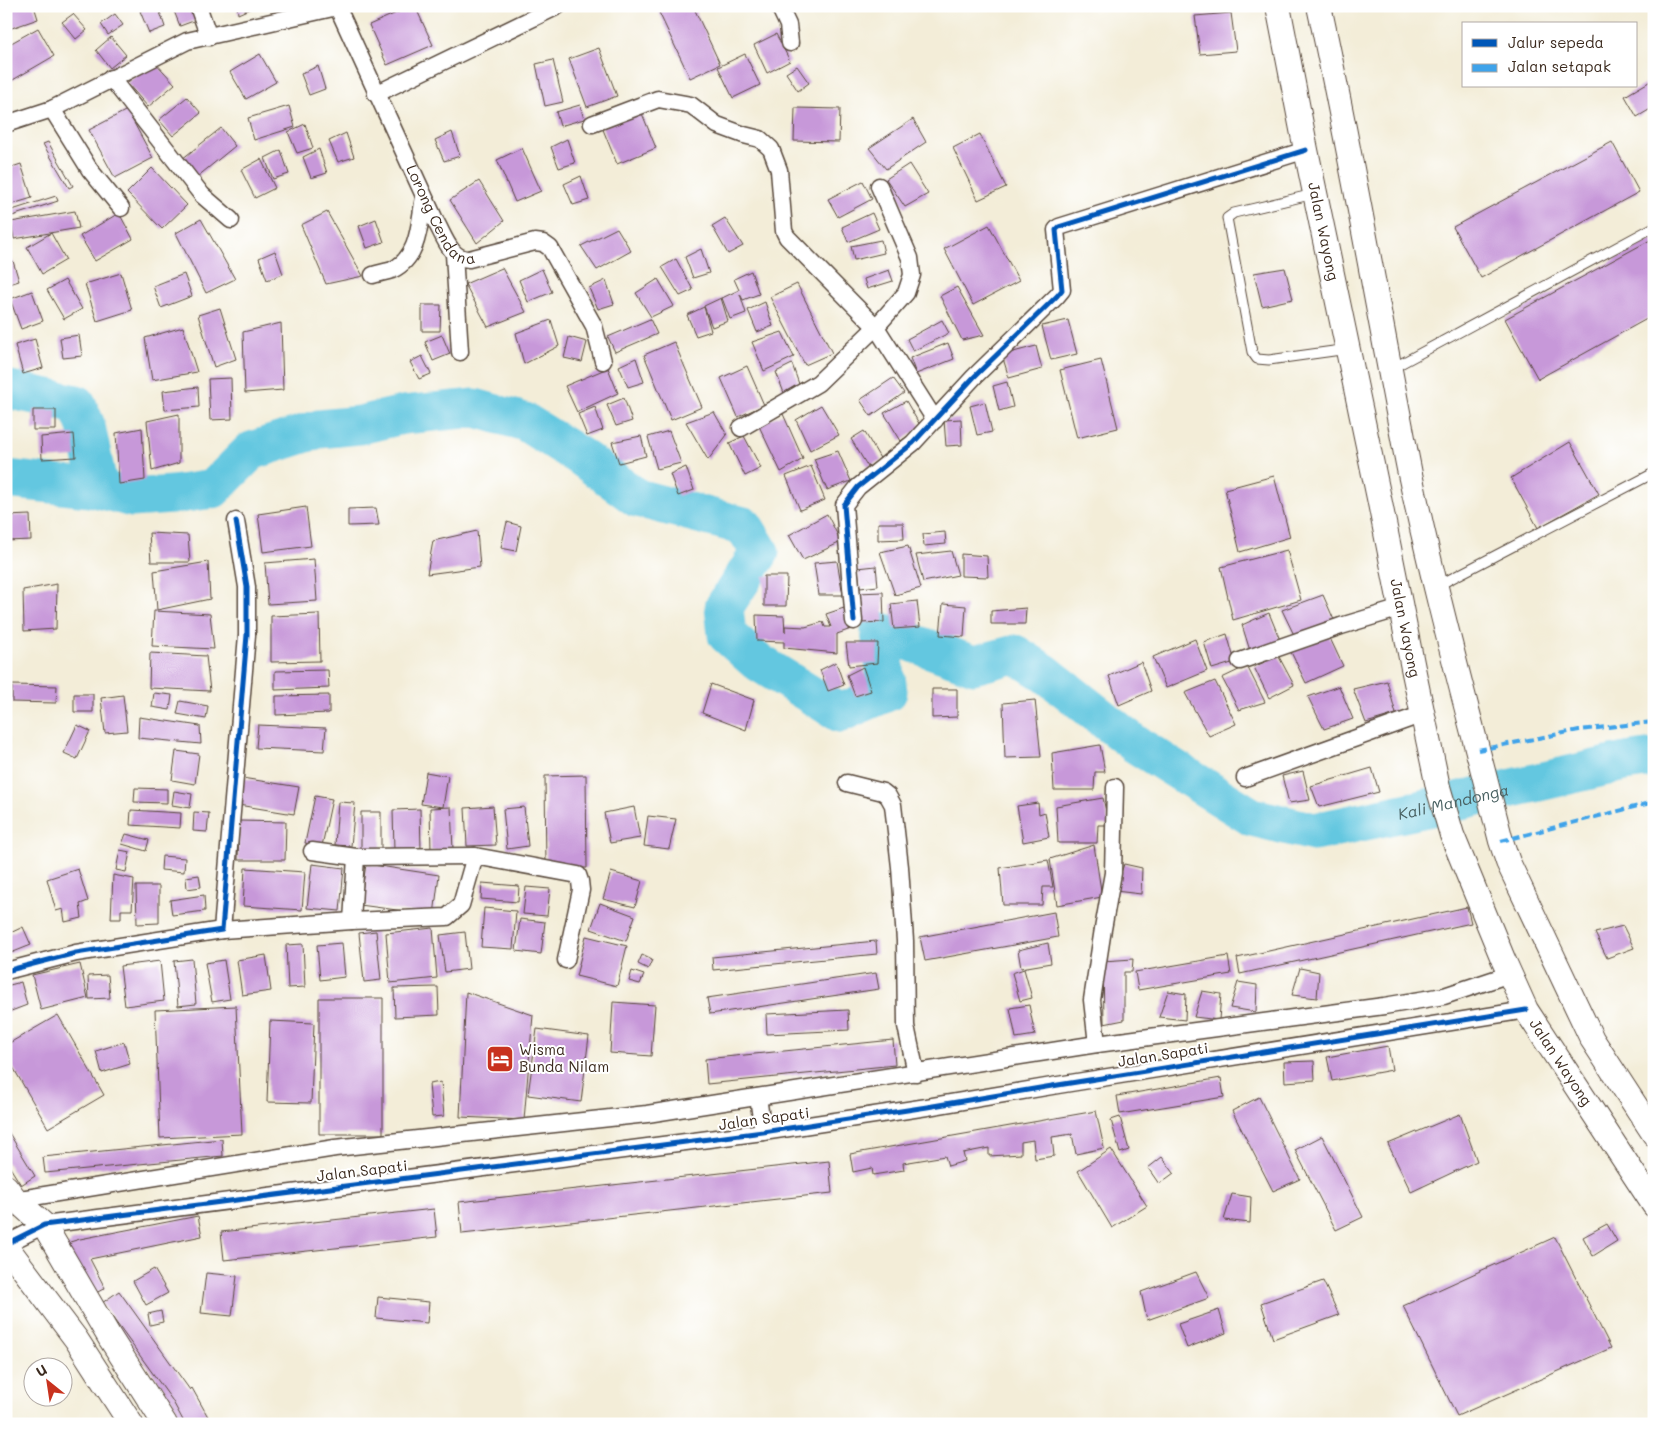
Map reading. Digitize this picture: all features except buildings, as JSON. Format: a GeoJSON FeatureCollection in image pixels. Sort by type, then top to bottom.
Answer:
{"type":"FeatureCollection","features":[{"type":"Feature","properties":{"kind":"main road","name":"Jalan Wayong"},"geometry":{"type":"LineString","coordinates":[[1278,6],[1438,787],[1452,835],[1526,1010],[1654,1204]]}},
{"type":"Feature","properties":{"kind":"main road"},"geometry":{"type":"LineString","coordinates":[[1319,6],[1342,112],[1410,473],[1435,587],[1508,862],[1592,1039],[1654,1134]]}},
{"type":"Feature","properties":{"kind":"main road"},"geometry":{"type":"LineString","coordinates":[[9,1196],[44,1225],[110,1338],[165,1424]]}},
{"type":"Feature","properties":{"kind":"main road"},"geometry":{"type":"LineString","coordinates":[[6,1245],[76,1339],[130,1424]]}},
{"type":"Feature","properties":{"kind":"street"},"geometry":{"type":"LineString","coordinates":[[198,6],[209,37]]}},
{"type":"Feature","properties":{"kind":"street"},"geometry":{"type":"LineString","coordinates":[[376,94],[558,6]]}},
{"type":"Feature","properties":{"kind":"street"},"geometry":{"type":"LineString","coordinates":[[779,6],[788,25],[790,43]]}},
{"type":"Feature","properties":{"kind":"street"},"geometry":{"type":"LineString","coordinates":[[6,124],[52,109],[188,41],[337,7]]}},
{"type":"Feature","properties":{"kind":"street","name":"Lorong Cendana"},"geometry":{"type":"LineString","coordinates":[[337,7],[424,197],[454,254],[469,259],[535,242],[543,243],[550,248],[594,326],[603,360]]}},
{"type":"Feature","properties":{"kind":"street"},"geometry":{"type":"LineString","coordinates":[[111,78],[202,195],[231,220]]}},
{"type":"Feature","properties":{"kind":"street"},"geometry":{"type":"LineString","coordinates":[[592,124],[658,99],[692,105],[717,125],[760,139],[771,150],[779,170],[784,231],[787,237],[876,327],[935,420]]}},
{"type":"Feature","properties":{"kind":"street"},"geometry":{"type":"LineString","coordinates":[[52,109],[90,170],[121,208]]}},
{"type":"Feature","properties":{"kind":"street"},"geometry":{"type":"LineString","coordinates":[[854,621],[844,505],[858,487],[913,443],[974,377],[1062,290],[1056,230],[1306,150]]}},
{"type":"Feature","properties":{"kind":"street"},"geometry":{"type":"LineString","coordinates":[[741,428],[818,383],[876,327],[906,293],[912,275],[910,258],[879,186]]}},
{"type":"Feature","properties":{"kind":"street"},"geometry":{"type":"LineString","coordinates":[[373,275],[393,269],[405,260],[415,246],[424,197]]}},
{"type":"Feature","properties":{"kind":"street"},"geometry":{"type":"LineString","coordinates":[[454,254],[460,352]]}},
{"type":"Feature","properties":{"kind":"street"},"geometry":{"type":"LineString","coordinates":[[222,930],[247,635],[247,587],[236,521]]}},
{"type":"Feature","properties":{"kind":"street"},"geometry":{"type":"LineString","coordinates":[[1240,661],[1341,626],[1401,608]]}},
{"type":"Feature","properties":{"kind":"street"},"geometry":{"type":"LineString","coordinates":[[1245,778],[1423,714]]}},
{"type":"Feature","properties":{"kind":"street"},"geometry":{"type":"LineString","coordinates":[[847,783],[883,792],[888,796],[893,805],[904,923],[906,1026],[916,1073]]}},
{"type":"Feature","properties":{"kind":"street"},"geometry":{"type":"LineString","coordinates":[[1097,1044],[1092,1000],[1113,873],[1115,787]]}},
{"type":"Feature","properties":{"kind":"street"},"geometry":{"type":"LineString","coordinates":[[312,851],[356,857],[475,856],[578,875],[580,890],[566,960]]}},
{"type":"Feature","properties":{"kind":"street"},"geometry":{"type":"LineString","coordinates":[[6,971],[76,953],[222,930],[447,917],[461,905],[475,856]]}},
{"type":"Feature","properties":{"kind":"street"},"geometry":{"type":"LineString","coordinates":[[352,921],[356,857]]}},
{"type":"Feature","properties":{"kind":"street","name":"Jalan Sapati"},"geometry":{"type":"LineString","coordinates":[[9,1196],[335,1148],[647,1114],[1097,1044],[1384,1006],[1444,996],[1510,974]]}},
{"type":"Feature","properties":{"kind":"street","name":"Jalan Sapati"},"geometry":{"type":"LineString","coordinates":[[6,1245],[44,1225],[762,1132],[1526,1010]]}},
{"type":"Feature","properties":{"kind":"street"},"geometry":{"type":"LineString","coordinates":[[758,1097],[762,1132]]}},
{"type":"Feature","properties":{"kind":"lane"},"geometry":{"type":"LineString","coordinates":[[1315,194],[1234,214],[1227,218],[1252,352],[1256,359],[1268,360],[1348,349]]}},
{"type":"Feature","properties":{"kind":"lane"},"geometry":{"type":"LineString","coordinates":[[1391,369],[1654,227]]}},
{"type":"Feature","properties":{"kind":"lane"},"geometry":{"type":"LineString","coordinates":[[1435,587],[1652,474]]}},
{"type":"Feature","properties":{"kind":"waterway","name":"Kali Mandonga"},"geometry":{"type":"LineString","coordinates":[[6,389],[77,404],[86,426],[99,489],[132,498],[213,489],[251,451],[319,429],[360,425],[403,415],[475,408],[525,422],[581,457],[637,498],[744,526],[760,552],[724,607],[727,635],[755,660],[840,713],[888,692],[880,631],[974,665],[1015,654],[1045,673],[1135,744],[1252,817],[1314,832],[1625,762],[1654,758]]}},
{"type":"Feature","properties":{"kind":"waterway"},"geometry":{"type":"LineString","coordinates":[[6,479],[99,489]]}},
{"type":"Feature","properties":{"kind":"marked path"},"geometry":{"type":"LineString","coordinates":[[1478,750],[1579,730],[1654,722]]}},
{"type":"Feature","properties":{"kind":"marked path"},"geometry":{"type":"LineString","coordinates":[[1501,841],[1654,802]]}},
{"type":"Feature","properties":{"kind":"cycle path"},"geometry":{"type":"LineString","coordinates":[[854,621],[844,505],[858,487],[913,443],[974,377],[1062,290],[1056,230],[1059,227],[1306,150]]}},
{"type":"Feature","properties":{"kind":"cycle path"},"geometry":{"type":"LineString","coordinates":[[6,971],[76,953],[222,930],[247,635],[247,587],[236,521]]}},
{"type":"Feature","properties":{"kind":"cycle path"},"geometry":{"type":"LineString","coordinates":[[6,1244],[44,1225],[763,1132],[1526,1010]]}},
{"type":"Feature","properties":{"kind":"place","name":"Wisma Bunda Nilam"},"geometry":{"type":"Point","coordinates":[500,1059]}}]}
